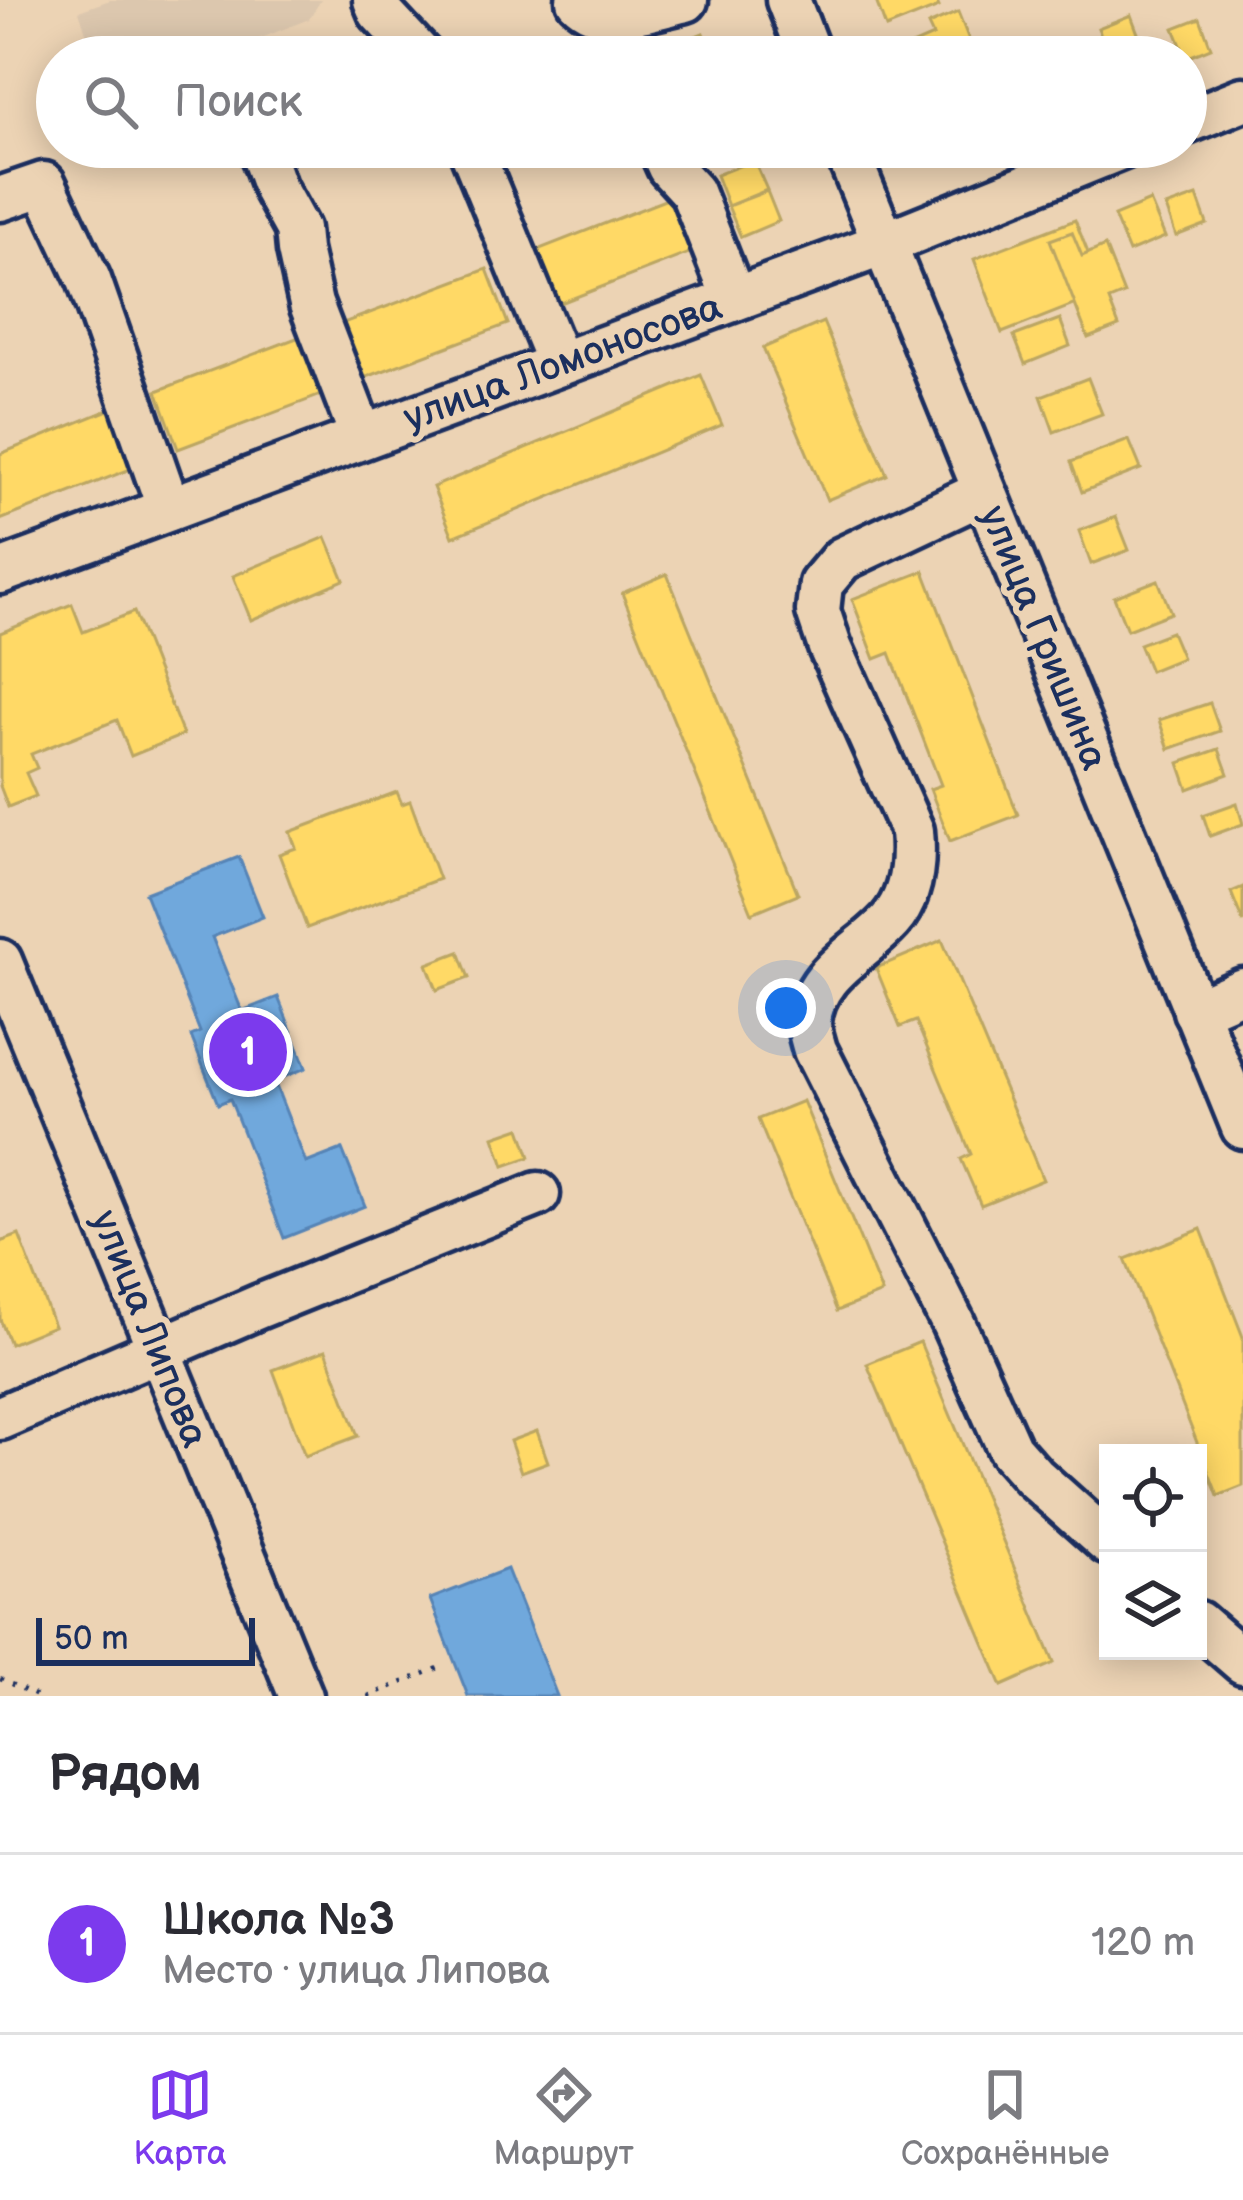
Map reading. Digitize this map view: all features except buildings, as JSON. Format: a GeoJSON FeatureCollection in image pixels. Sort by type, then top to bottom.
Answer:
{"type":"FeatureCollection","features":[{"type":"Feature","properties":{"kind":"street"},"geometry":{"type":"LineString","coordinates":[[375,0],[402,36]]}},
{"type":"Feature","properties":{"kind":"street"},"geometry":{"type":"LineString","coordinates":[[578,0],[584,7],[610,14],[686,0]]}},
{"type":"Feature","properties":{"kind":"street"},"geometry":{"type":"LineString","coordinates":[[788,0],[802,36]]}},
{"type":"Feature","properties":{"kind":"street"},"geometry":{"type":"LineString","coordinates":[[1207,114],[1243,99]]}},
{"type":"Feature","properties":{"kind":"street"},"geometry":{"type":"LineString","coordinates":[[268,168],[297,229],[311,304],[362,437]]}},
{"type":"Feature","properties":{"kind":"street"},"geometry":{"type":"LineString","coordinates":[[479,168],[559,364]]}},
{"type":"Feature","properties":{"kind":"street"},"geometry":{"type":"LineString","coordinates":[[670,168],[692,192],[734,299]]}},
{"type":"Feature","properties":{"kind":"street","name":"улица Гришина"},"geometry":{"type":"LineString","coordinates":[[853,168],[1243,1127]]}},
{"type":"Feature","properties":{"kind":"street","name":"улица Ломоносова"},"geometry":{"type":"LineString","coordinates":[[0,572],[883,244],[1072,168]]}},
{"type":"Feature","properties":{"kind":"street"},"geometry":{"type":"LineString","coordinates":[[0,199],[44,184],[89,280],[170,509]]}},
{"type":"Feature","properties":{"kind":"street"},"geometry":{"type":"LineString","coordinates":[[984,492],[842,559],[820,584],[818,611],[830,647],[913,831],[915,860],[905,898],[890,921],[835,968],[818,992],[809,1024],[815,1051],[953,1323],[1010,1450],[1099,1535]]}},
{"type":"Feature","properties":{"kind":"street","name":"улица Липова"},"geometry":{"type":"LineString","coordinates":[[0,961],[301,1696]]}},
{"type":"Feature","properties":{"kind":"street"},"geometry":{"type":"LineString","coordinates":[[1195,1011],[1243,990]]}},
{"type":"Feature","properties":{"kind":"street"},"geometry":{"type":"LineString","coordinates":[[0,1418],[538,1194]]}},
{"type":"Feature","properties":{"kind":"street"},"geometry":{"type":"LineString","coordinates":[[1207,1631],[1243,1663]]}},
{"type":"Feature","properties":{"kind":"path"},"geometry":{"type":"LineString","coordinates":[[368,1696],[441,1667]]}},
{"type":"Feature","properties":{"kind":"path"},"geometry":{"type":"LineString","coordinates":[[0,1679],[37,1696]]}},
{"type":"Feature","properties":{"kind":"shaded area"},"geometry":{"type":"Polygon","coordinates":[[[110,0],[321,0],[309,19],[266,36],[87,36],[79,11],[110,0]]]}},
{"type":"Feature","properties":{"kind":"place","name":"Школа №3"},"geometry":{"type":"Point","coordinates":[248,1052]}}]}
